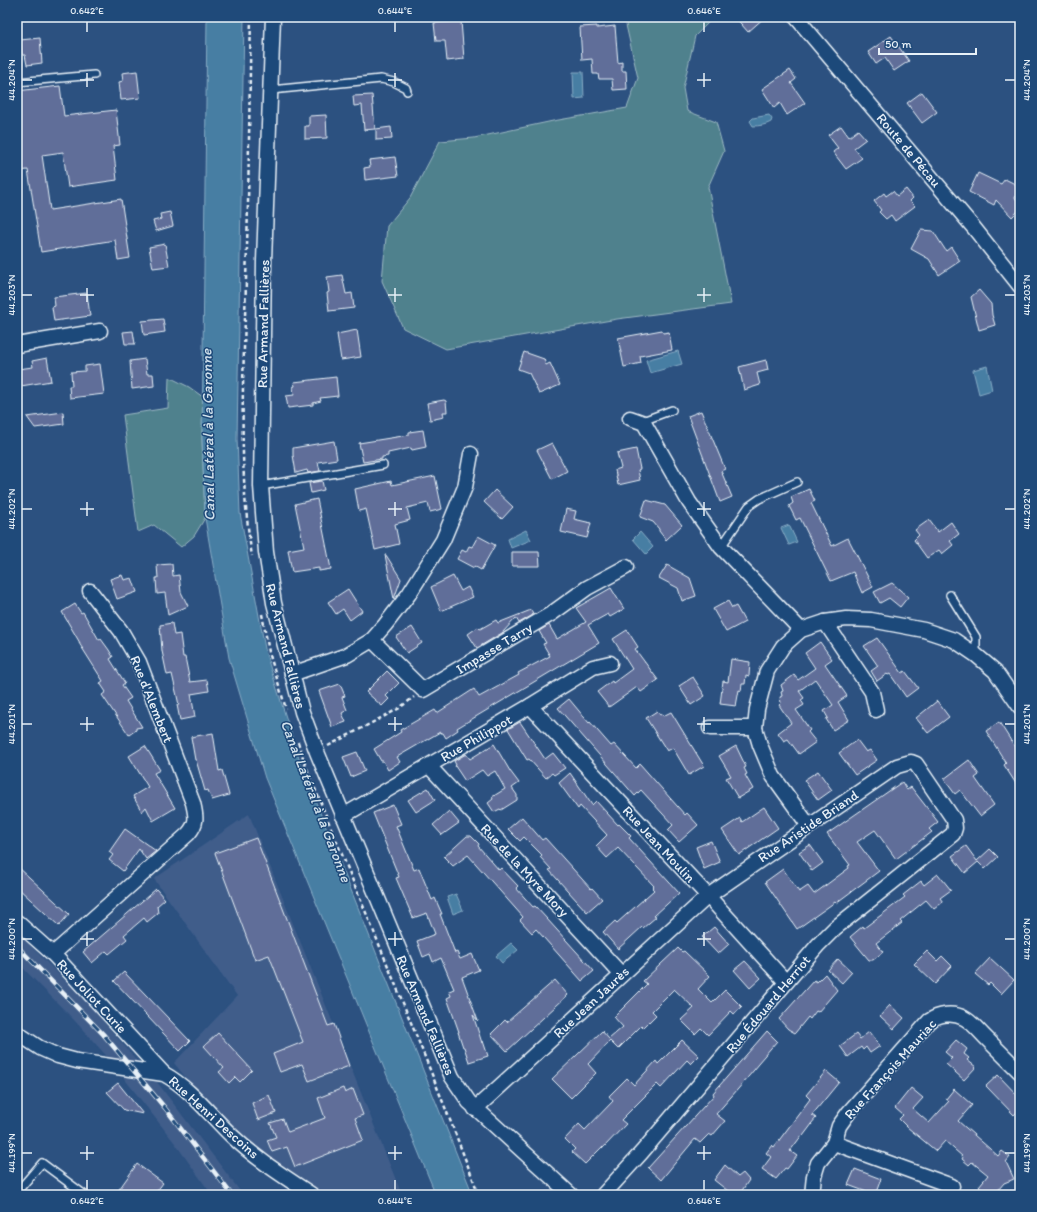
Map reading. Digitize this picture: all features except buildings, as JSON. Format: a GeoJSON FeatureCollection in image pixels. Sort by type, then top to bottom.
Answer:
{"type":"FeatureCollection","features":[{"type":"Feature","properties":{"kind":"street","name":"Rue Armand Fallières"},"geometry":{"type":"LineString","coordinates":[[273,17],[264,261],[261,486],[270,582],[274,603],[302,712],[343,816],[445,1063],[460,1090],[475,1109],[571,1195]]}},
{"type":"Feature","properties":{"kind":"street","name":"Route de Pécau"},"geometry":{"type":"LineString","coordinates":[[796,17],[974,228],[1020,286]]}},
{"type":"Feature","properties":{"kind":"street"},"geometry":{"type":"LineString","coordinates":[[17,345],[100,332]]}},
{"type":"Feature","properties":{"kind":"street"},"geometry":{"type":"LineString","coordinates":[[630,418],[644,423],[689,502],[721,547],[801,630]]}},
{"type":"Feature","properties":{"kind":"street"},"geometry":{"type":"LineString","coordinates":[[292,674],[347,655],[372,640],[385,625],[409,594],[443,540],[464,487],[470,454]]}},
{"type":"Feature","properties":{"kind":"street","name":"Impasse Tarry"},"geometry":{"type":"LineString","coordinates":[[423,690],[551,614],[587,588],[626,567]]}},
{"type":"Feature","properties":{"kind":"street","name":"Rue d'Alembert"},"geometry":{"type":"LineString","coordinates":[[53,954],[188,834],[194,826],[196,815],[139,662],[122,631],[90,591]]}},
{"type":"Feature","properties":{"kind":"street"},"geometry":{"type":"LineString","coordinates":[[809,826],[772,776],[755,728],[757,709],[767,671],[784,646],[801,630],[825,622],[846,619],[871,620],[924,630],[954,640],[976,655],[995,671],[1020,707]]}},
{"type":"Feature","properties":{"kind":"street"},"geometry":{"type":"LineString","coordinates":[[825,622],[872,692],[876,710]]}},
{"type":"Feature","properties":{"kind":"street"},"geometry":{"type":"LineString","coordinates":[[372,640],[423,690]]}},
{"type":"Feature","properties":{"kind":"street","name":"Rue Philippot"},"geometry":{"type":"LineString","coordinates":[[343,816],[530,706],[593,667],[610,663]]}},
{"type":"Feature","properties":{"kind":"street","name":"Rue Jean Moulin"},"geometry":{"type":"LineString","coordinates":[[530,706],[708,896],[786,982]]}},
{"type":"Feature","properties":{"kind":"street"},"geometry":{"type":"LineString","coordinates":[[710,728],[755,728]]}},
{"type":"Feature","properties":{"kind":"street","name":"Rue Aristide Briand"},"geometry":{"type":"LineString","coordinates":[[708,896],[897,766],[911,762],[916,764],[954,820],[955,828],[953,834]]}},
{"type":"Feature","properties":{"kind":"street","name":"Rue de la Myre Mory"},"geometry":{"type":"LineString","coordinates":[[429,766],[621,974]]}},
{"type":"Feature","properties":{"kind":"street","name":"Rue Édouard Herriot"},"geometry":{"type":"LineString","coordinates":[[603,1195],[647,1146],[818,945],[835,928],[953,834]]}},
{"type":"Feature","properties":{"kind":"street","name":"Rue Jean Jaurès"},"geometry":{"type":"LineString","coordinates":[[475,1109],[708,896]]}},
{"type":"Feature","properties":{"kind":"street","name":"Rue Joliot Curie"},"geometry":{"type":"LineString","coordinates":[[17,922],[53,954],[164,1074]]}},
{"type":"Feature","properties":{"kind":"street","name":"Rue François Mauriac"},"geometry":{"type":"LineString","coordinates":[[812,1195],[814,1176],[818,1163],[822,1156],[834,1143],[839,1126],[849,1112],[934,1017],[952,1015],[964,1018],[976,1027],[1020,1072]]}},
{"type":"Feature","properties":{"kind":"street","name":"Rue Henri Descoins"},"geometry":{"type":"LineString","coordinates":[[17,1033],[40,1048],[58,1056],[77,1061],[164,1074],[172,1078],[234,1137],[271,1167],[312,1195]]}},
{"type":"Feature","properties":{"kind":"street"},"geometry":{"type":"LineString","coordinates":[[834,1143],[952,1186]]}},
{"type":"Feature","properties":{"kind":"lane"},"geometry":{"type":"LineString","coordinates":[[17,82],[94,75]]}},
{"type":"Feature","properties":{"kind":"lane"},"geometry":{"type":"LineString","coordinates":[[271,90],[381,79],[394,82],[406,88],[407,91]]}},
{"type":"Feature","properties":{"kind":"lane"},"geometry":{"type":"LineString","coordinates":[[644,423],[648,419],[672,410]]}},
{"type":"Feature","properties":{"kind":"lane"},"geometry":{"type":"LineString","coordinates":[[261,486],[383,465]]}},
{"type":"Feature","properties":{"kind":"lane"},"geometry":{"type":"LineString","coordinates":[[721,547],[749,506],[759,498],[797,482]]}},
{"type":"Feature","properties":{"kind":"lane"},"geometry":{"type":"LineString","coordinates":[[950,594],[976,637],[976,655]]}},
{"type":"Feature","properties":{"kind":"lane"},"geometry":{"type":"LineString","coordinates":[[17,1192],[42,1163],[85,1195]]}},
{"type":"Feature","properties":{"kind":"path"},"geometry":{"type":"LineString","coordinates":[[251,17],[242,400],[243,480],[252,556]]}},
{"type":"Feature","properties":{"kind":"path"},"geometry":{"type":"LineString","coordinates":[[261,608],[269,652],[288,713]]}},
{"type":"Feature","properties":{"kind":"path"},"geometry":{"type":"LineString","coordinates":[[317,752],[398,708],[423,690]]}},
{"type":"Feature","properties":{"kind":"path"},"geometry":{"type":"LineString","coordinates":[[298,742],[305,764],[417,1036],[479,1195]]}},
{"type":"Feature","properties":{"kind":"path"},"geometry":{"type":"LineString","coordinates":[[1017,1195],[1020,1191]]}},
{"type":"Feature","properties":{"kind":"shaded area"},"geometry":{"type":"Polygon","coordinates":[[[249,814],[402,1195],[297,1195],[221,1122],[174,1063],[237,996],[154,879],[249,814]]]}},
{"type":"Feature","properties":{"kind":"shaded area"},"geometry":{"type":"Polygon","coordinates":[[[17,932],[92,1008],[139,1063],[112,1062],[74,1020],[17,962],[17,932]]]}},
{"type":"Feature","properties":{"kind":"shaded area"},"geometry":{"type":"Polygon","coordinates":[[[123,1077],[157,1082],[243,1195],[212,1195],[174,1142],[123,1077]]]}},
{"type":"Feature","properties":{"kind":"green space"},"geometry":{"type":"Polygon","coordinates":[[[630,17],[714,17],[695,36],[683,88],[687,111],[716,122],[724,151],[708,187],[731,304],[617,319],[446,349],[403,328],[382,281],[387,226],[410,198],[440,141],[474,138],[553,121],[627,108],[638,78],[626,25],[630,17]]]}},
{"type":"Feature","properties":{"kind":"green space"},"geometry":{"type":"Polygon","coordinates":[[[169,377],[189,387],[203,397],[202,438],[205,518],[194,536],[181,547],[154,525],[138,532],[123,415],[168,408],[169,377]]]}},
{"type":"Feature","properties":{"kind":"water","name":"Canal Latéral à la Garonne"},"geometry":{"type":"Polygon","coordinates":[[[207,17],[244,17],[237,439],[240,513],[266,654],[301,765],[473,1195],[436,1195],[265,778],[229,658],[205,518],[202,438],[207,17]]]}},
{"type":"Feature","properties":{"kind":"water"},"geometry":{"type":"Polygon","coordinates":[[[573,72],[583,72],[584,98],[574,99],[573,72]]]}},
{"type":"Feature","properties":{"kind":"water"},"geometry":{"type":"Polygon","coordinates":[[[769,115],[772,119],[771,122],[767,124],[753,126],[750,121],[753,118],[769,115]]]}},
{"type":"Feature","properties":{"kind":"water"},"geometry":{"type":"Polygon","coordinates":[[[678,351],[682,364],[650,373],[646,360],[678,351]]]}},
{"type":"Feature","properties":{"kind":"water"},"geometry":{"type":"Polygon","coordinates":[[[987,366],[992,390],[979,394],[973,370],[987,366]]]}},
{"type":"Feature","properties":{"kind":"water"},"geometry":{"type":"Polygon","coordinates":[[[789,525],[797,542],[789,545],[781,528],[789,525]]]}},
{"type":"Feature","properties":{"kind":"water"},"geometry":{"type":"Polygon","coordinates":[[[526,530],[531,540],[511,548],[508,539],[526,530]]]}},
{"type":"Feature","properties":{"kind":"water"},"geometry":{"type":"Polygon","coordinates":[[[640,532],[653,547],[646,554],[633,539],[640,532]]]}},
{"type":"Feature","properties":{"kind":"water"},"geometry":{"type":"Polygon","coordinates":[[[456,894],[463,910],[453,914],[447,897],[456,894]]]}},
{"type":"Feature","properties":{"kind":"water"},"geometry":{"type":"Polygon","coordinates":[[[511,943],[518,950],[502,963],[496,956],[511,943]]]}},
{"type":"Feature","properties":{"kind":"railway"},"geometry":{"type":"LineString","coordinates":[[17,946],[103,1034],[165,1108],[232,1195]]}}]}
